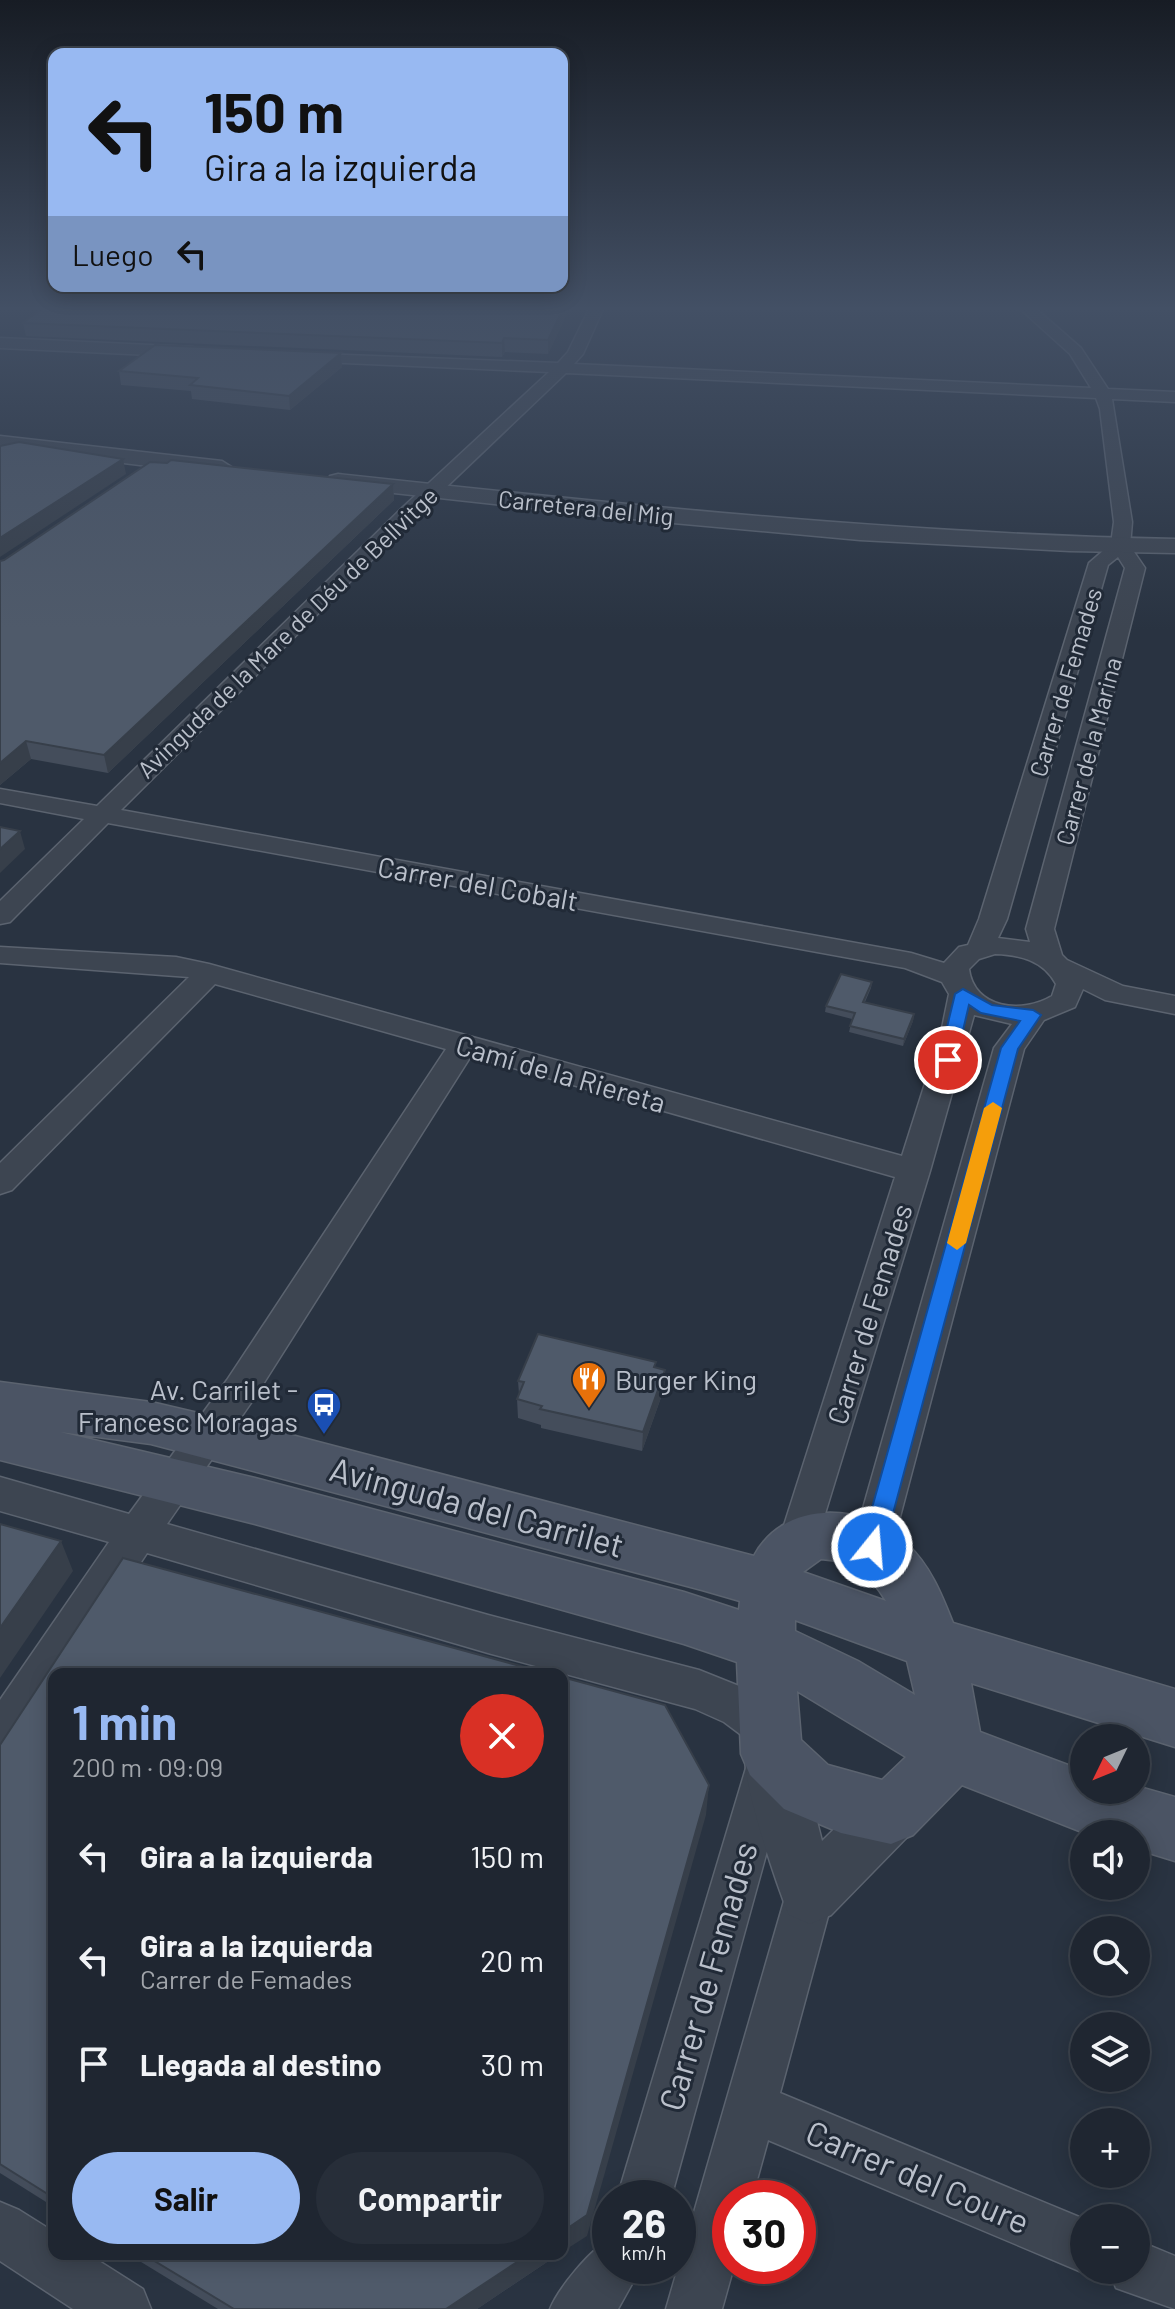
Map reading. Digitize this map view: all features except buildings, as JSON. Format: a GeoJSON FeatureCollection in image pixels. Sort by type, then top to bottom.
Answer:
{"type":"FeatureCollection","features":[{"type":"Feature","properties":{"kind":"main road","name":"Avinguda del Carrilet"},"geometry":{"type":"LineString","coordinates":[[0,1403],[151,1423],[784,1563],[854,1617],[1175,1718]]}},
{"type":"Feature","properties":{"kind":"main road","name":"Avinguda del Carrilet"},"geometry":{"type":"LineString","coordinates":[[0,1439],[175,1481],[684,1618],[766,1646],[837,1681],[948,1749],[1067,1797],[1175,1829]]}},
{"type":"Feature","properties":{"kind":"main road"},"geometry":{"type":"LineString","coordinates":[[821,1535],[872,1547],[905,1581],[929,1643],[948,1713],[948,1749],[933,1771],[891,1813],[841,1802],[806,1787],[771,1743],[766,1646],[784,1563],[821,1535]]}},
{"type":"Feature","properties":{"kind":"street","name":"Avinguda de la Mare de Déu de Bellvitge"},"geometry":{"type":"LineString","coordinates":[[0,916],[512,415]]}},
{"type":"Feature","properties":{"kind":"street"},"geometry":{"type":"LineString","coordinates":[[1109,415],[1123,522],[1120,546]]}},
{"type":"Feature","properties":{"kind":"street"},"geometry":{"type":"LineString","coordinates":[[4,446],[246,471]]}},
{"type":"Feature","properties":{"kind":"street"},"geometry":{"type":"LineString","coordinates":[[136,476],[159,461]]}},
{"type":"Feature","properties":{"kind":"street","name":"Carretera del Mig"},"geometry":{"type":"LineString","coordinates":[[320,479],[724,521],[1040,544],[1175,546]]}},
{"type":"Feature","properties":{"kind":"street","name":"Carrer de Femades"},"geometry":{"type":"LineString","coordinates":[[980,948],[993,919],[1099,563],[1120,546]]}},
{"type":"Feature","properties":{"kind":"street","name":"Carrer de la Marina"},"geometry":{"type":"LineString","coordinates":[[1054,963],[1040,929],[1135,568],[1120,546]]}},
{"type":"Feature","properties":{"kind":"street","name":"Carrer del Cobalt"},"geometry":{"type":"LineString","coordinates":[[0,796],[911,961],[959,985]]}},
{"type":"Feature","properties":{"kind":"street"},"geometry":{"type":"LineString","coordinates":[[1054,963],[1070,984],[1065,1001],[1057,1008],[1033,1015],[1017,1016],[986,1009],[959,985],[960,959],[980,948],[1023,948],[1054,963],[1115,994],[1175,1005]]}},
{"type":"Feature","properties":{"kind":"street","name":"Camí de la Riereta"},"geometry":{"type":"LineString","coordinates":[[0,955],[176,966],[209,973],[914,1171]]}},
{"type":"Feature","properties":{"kind":"street"},"geometry":{"type":"LineString","coordinates":[[0,1182],[209,973]]}},
{"type":"Feature","properties":{"kind":"street","name":"Carrer de Femades"},"geometry":{"type":"LineString","coordinates":[[784,1563],[914,1171],[956,1033],[959,985]]}},
{"type":"Feature","properties":{"kind":"street"},"geometry":{"type":"LineString","coordinates":[[1065,1001],[1115,994]]}},
{"type":"Feature","properties":{"kind":"street"},"geometry":{"type":"LineString","coordinates":[[872,1547],[1009,1048],[1033,1015]]}},
{"type":"Feature","properties":{"kind":"street"},"geometry":{"type":"LineString","coordinates":[[0,1738],[247,1379],[463,1046]]}},
{"type":"Feature","properties":{"kind":"street"},"geometry":{"type":"LineString","coordinates":[[0,1494],[488,1634],[699,1690],[739,1707],[771,1743],[787,1822],[810,1894]]}},
{"type":"Feature","properties":{"kind":"street","name":"Carrer de Femades"},"geometry":{"type":"LineString","coordinates":[[649,2180],[771,1743]]}},
{"type":"Feature","properties":{"kind":"street"},"geometry":{"type":"LineString","coordinates":[[694,2309],[810,1894],[891,1813]]}},
{"type":"Feature","properties":{"kind":"street","name":"Carrer del Coure"},"geometry":{"type":"LineString","coordinates":[[751,2107],[1070,2240]]}},
{"type":"Feature","properties":{"kind":"street"},"geometry":{"type":"LineString","coordinates":[[0,2229],[123,2309]]}},
{"type":"Feature","properties":{"kind":"street"},"geometry":{"type":"LineString","coordinates":[[1150,2274],[1175,2284]]}},
{"type":"Feature","properties":{"kind":"street"},"geometry":{"type":"LineString","coordinates":[[578,2309],[604,2284]]}},
{"type":"Feature","properties":{"kind":"slow traffic"},"geometry":{"type":"LineString","coordinates":[[957,1243],[993,1108]]}},
{"type":"Feature","properties":{"kind":"place","name":"Burger King"},"geometry":{"type":"Point","coordinates":[589,1410]}},
{"type":"Feature","properties":{"kind":"place","name":"Av. Carrilet - Francesc Moragas"},"geometry":{"type":"Point","coordinates":[324,1436]}},
{"type":"Feature","properties":{"kind":"route"},"geometry":{"type":"LineString","coordinates":[[872,1547],[1009,1048],[1033,1015],[1002,1014],[986,1009],[963,994],[948,1060]]}}]}
